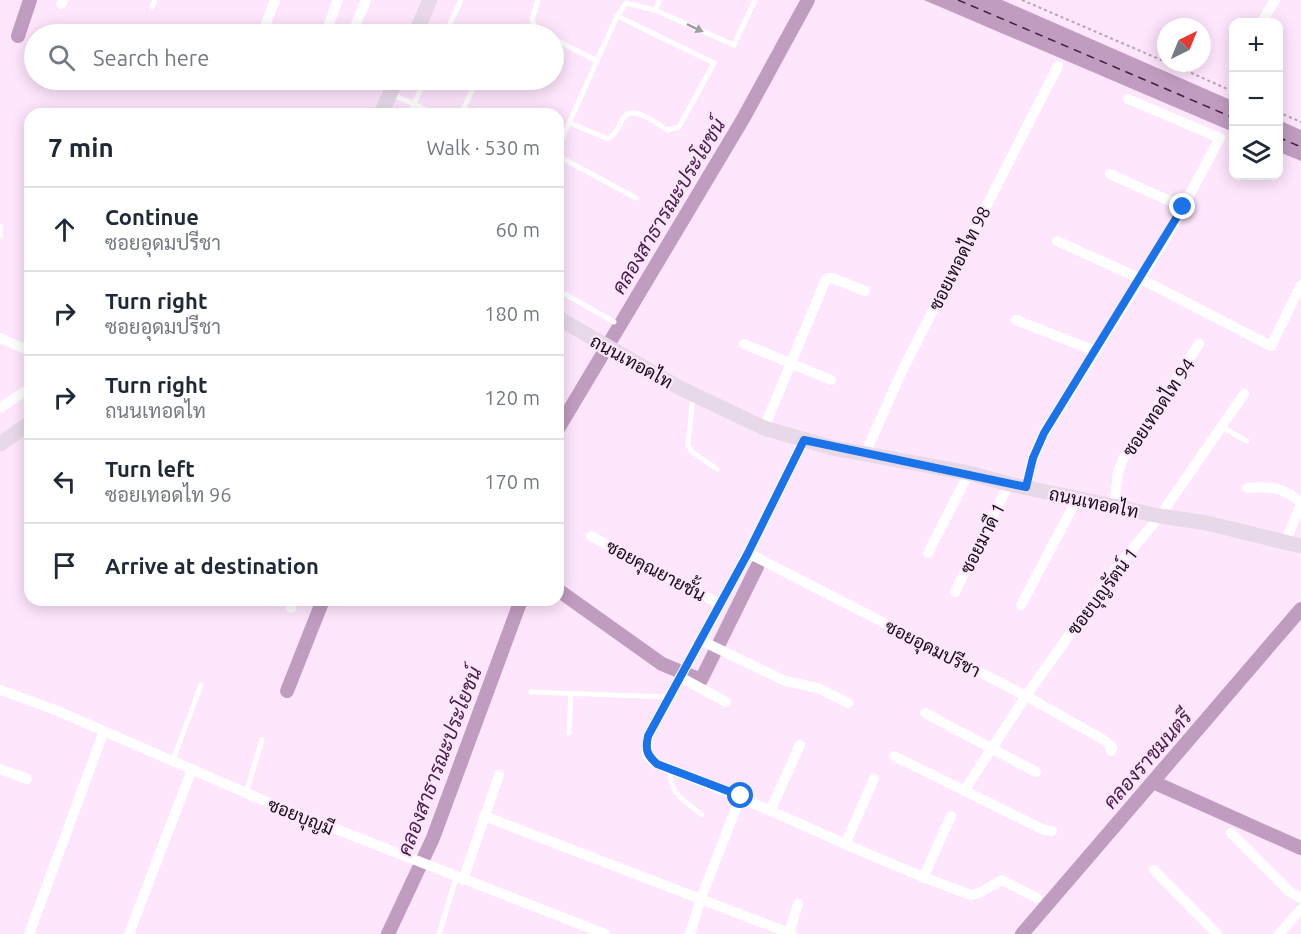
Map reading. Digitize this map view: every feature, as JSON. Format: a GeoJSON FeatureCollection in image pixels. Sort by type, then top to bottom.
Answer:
{"type":"FeatureCollection","features":[{"type":"Feature","properties":{"kind":"main road"},"geometry":{"type":"LineString","coordinates":[[420,24],[430,0]]}},
{"type":"Feature","properties":{"kind":"main road"},"geometry":{"type":"LineString","coordinates":[[384,108],[391,90]]}},
{"type":"Feature","properties":{"kind":"main road","name":"ถนนเทอดไท"},"geometry":{"type":"LineString","coordinates":[[564,322],[693,395],[764,428],[804,440],[969,473],[1077,499],[1207,523],[1301,546]]}},
{"type":"Feature","properties":{"kind":"main road"},"geometry":{"type":"LineString","coordinates":[[0,444],[24,427]]}},
{"type":"Feature","properties":{"kind":"street"},"geometry":{"type":"LineString","coordinates":[[266,24],[275,0]]}},
{"type":"Feature","properties":{"kind":"street"},"geometry":{"type":"LineString","coordinates":[[329,24],[338,0]]}},
{"type":"Feature","properties":{"kind":"street"},"geometry":{"type":"LineString","coordinates":[[356,24],[366,0]]}},
{"type":"Feature","properties":{"kind":"street"},"geometry":{"type":"LineString","coordinates":[[1265,18],[1275,0]]}},
{"type":"Feature","properties":{"kind":"street","name":"ซอยเทอดไท 98"},"geometry":{"type":"LineString","coordinates":[[865,453],[903,369],[1058,66]]}},
{"type":"Feature","properties":{"kind":"street"},"geometry":{"type":"LineString","coordinates":[[1026,487],[1033,458],[1044,433],[1141,279],[1220,138],[1128,99]]}},
{"type":"Feature","properties":{"kind":"street"},"geometry":{"type":"LineString","coordinates":[[1110,174],[1183,207]]}},
{"type":"Feature","properties":{"kind":"street"},"geometry":{"type":"LineString","coordinates":[[1057,241],[1141,279],[1271,346],[1301,285]]}},
{"type":"Feature","properties":{"kind":"street"},"geometry":{"type":"LineString","coordinates":[[764,428],[826,279],[832,278],[865,291]]}},
{"type":"Feature","properties":{"kind":"street"},"geometry":{"type":"LineString","coordinates":[[1016,320],[1095,351]]}},
{"type":"Feature","properties":{"kind":"street"},"geometry":{"type":"LineString","coordinates":[[0,338],[24,348]]}},
{"type":"Feature","properties":{"kind":"street"},"geometry":{"type":"LineString","coordinates":[[744,344],[831,380]]}},
{"type":"Feature","properties":{"kind":"street","name":"ซอยเทอดไท 94"},"geometry":{"type":"LineString","coordinates":[[1114,506],[1118,472],[1124,457],[1199,344]]}},
{"type":"Feature","properties":{"kind":"street"},"geometry":{"type":"LineString","coordinates":[[0,408],[24,392]]}},
{"type":"Feature","properties":{"kind":"street","name":"ซอยบุญรัตน์ 1"},"geometry":{"type":"LineString","coordinates":[[964,791],[1026,696],[1117,567],[1160,516],[1244,394]]}},
{"type":"Feature","properties":{"kind":"street"},"geometry":{"type":"LineString","coordinates":[[804,440],[748,553],[670,697],[646,746],[647,755],[657,764],[741,796],[923,878],[971,895],[979,893],[1002,879],[1012,882],[1037,898]]}},
{"type":"Feature","properties":{"kind":"street"},"geometry":{"type":"LineString","coordinates":[[928,553],[969,473]]}},
{"type":"Feature","properties":{"kind":"street","name":"ซอยมาดี 1"},"geometry":{"type":"LineString","coordinates":[[955,592],[1009,484]]}},
{"type":"Feature","properties":{"kind":"street"},"geometry":{"type":"LineString","coordinates":[[1247,488],[1273,486],[1289,492],[1301,503],[1285,542]]}},
{"type":"Feature","properties":{"kind":"street"},"geometry":{"type":"LineString","coordinates":[[1021,605],[1077,499]]}},
{"type":"Feature","properties":{"kind":"street","name":"ซอยคุณยายชั้น"},"geometry":{"type":"LineString","coordinates":[[591,536],[720,604]]}},
{"type":"Feature","properties":{"kind":"street","name":"ซอยอุดมปรีชา"},"geometry":{"type":"LineString","coordinates":[[748,553],[1026,696],[1104,740],[1112,747],[1111,751]]}},
{"type":"Feature","properties":{"kind":"street"},"geometry":{"type":"LineString","coordinates":[[700,640],[785,681],[818,688],[848,703]]}},
{"type":"Feature","properties":{"kind":"street"},"geometry":{"type":"LineString","coordinates":[[680,677],[726,702]]}},
{"type":"Feature","properties":{"kind":"street","name":"ซอยบุญมี"},"geometry":{"type":"LineString","coordinates":[[0,690],[104,730],[246,793],[459,879],[605,934]]}},
{"type":"Feature","properties":{"kind":"street"},"geometry":{"type":"LineString","coordinates":[[925,713],[993,747],[1036,772]]}},
{"type":"Feature","properties":{"kind":"street"},"geometry":{"type":"LineString","coordinates":[[28,934],[104,730]]}},
{"type":"Feature","properties":{"kind":"street"},"geometry":{"type":"LineString","coordinates":[[771,809],[800,745]]}},
{"type":"Feature","properties":{"kind":"street"},"geometry":{"type":"LineString","coordinates":[[894,756],[1044,830],[1052,831]]}},
{"type":"Feature","properties":{"kind":"street"},"geometry":{"type":"LineString","coordinates":[[0,769],[27,779]]}},
{"type":"Feature","properties":{"kind":"street"},"geometry":{"type":"LineString","coordinates":[[129,934],[192,769]]}},
{"type":"Feature","properties":{"kind":"street"},"geometry":{"type":"LineString","coordinates":[[459,879],[499,775]]}},
{"type":"Feature","properties":{"kind":"street"},"geometry":{"type":"LineString","coordinates":[[846,842],[874,779]]}},
{"type":"Feature","properties":{"kind":"street"},"geometry":{"type":"LineString","coordinates":[[690,934],[701,898],[741,796]]}},
{"type":"Feature","properties":{"kind":"street"},"geometry":{"type":"LineString","coordinates":[[484,816],[790,933],[798,904]]}},
{"type":"Feature","properties":{"kind":"street"},"geometry":{"type":"LineString","coordinates":[[923,878],[951,816]]}},
{"type":"Feature","properties":{"kind":"street"},"geometry":{"type":"LineString","coordinates":[[1231,833],[1290,892],[1301,898]]}},
{"type":"Feature","properties":{"kind":"street"},"geometry":{"type":"LineString","coordinates":[[1154,870],[1217,934]]}},
{"type":"Feature","properties":{"kind":"street"},"geometry":{"type":"LineString","coordinates":[[1279,934],[1301,909]]}},
{"type":"Feature","properties":{"kind":"lane"},"geometry":{"type":"LineString","coordinates":[[152,7],[155,0]]}},
{"type":"Feature","properties":{"kind":"lane"},"geometry":{"type":"LineString","coordinates":[[450,24],[461,0]]}},
{"type":"Feature","properties":{"kind":"lane"},"geometry":{"type":"LineString","coordinates":[[534,24],[532,20],[538,0]]}},
{"type":"Feature","properties":{"kind":"lane"},"geometry":{"type":"LineString","coordinates":[[655,10],[660,0]]}},
{"type":"Feature","properties":{"kind":"lane"},"geometry":{"type":"LineString","coordinates":[[564,136],[617,16],[628,3],[655,10],[734,45],[755,0]]}},
{"type":"Feature","properties":{"kind":"lane"},"geometry":{"type":"LineString","coordinates":[[570,123],[608,139],[615,135],[624,117],[630,112],[638,112],[667,130],[679,127],[714,63],[617,16]]}},
{"type":"Feature","properties":{"kind":"lane"},"geometry":{"type":"LineString","coordinates":[[564,44],[597,61]]}},
{"type":"Feature","properties":{"kind":"lane"},"geometry":{"type":"LineString","coordinates":[[398,90],[422,108]]}},
{"type":"Feature","properties":{"kind":"lane"},"geometry":{"type":"LineString","coordinates":[[412,108],[420,90]]}},
{"type":"Feature","properties":{"kind":"lane"},"geometry":{"type":"LineString","coordinates":[[464,108],[472,90]]}},
{"type":"Feature","properties":{"kind":"lane"},"geometry":{"type":"LineString","coordinates":[[564,159],[636,198]]}},
{"type":"Feature","properties":{"kind":"lane"},"geometry":{"type":"LineString","coordinates":[[0,226],[0,236]]}},
{"type":"Feature","properties":{"kind":"lane"},"geometry":{"type":"LineString","coordinates":[[564,293],[614,322]]}},
{"type":"Feature","properties":{"kind":"lane"},"geometry":{"type":"LineString","coordinates":[[693,395],[688,445],[692,452],[717,469]]}},
{"type":"Feature","properties":{"kind":"lane"},"geometry":{"type":"LineString","coordinates":[[1221,427],[1247,441]]}},
{"type":"Feature","properties":{"kind":"lane"},"geometry":{"type":"LineString","coordinates":[[173,760],[201,685]]}},
{"type":"Feature","properties":{"kind":"lane"},"geometry":{"type":"LineString","coordinates":[[531,692],[670,697]]}},
{"type":"Feature","properties":{"kind":"lane"},"geometry":{"type":"LineString","coordinates":[[569,733],[571,693]]}},
{"type":"Feature","properties":{"kind":"lane"},"geometry":{"type":"LineString","coordinates":[[246,793],[262,740]]}},
{"type":"Feature","properties":{"kind":"lane"},"geometry":{"type":"LineString","coordinates":[[670,769],[670,784],[674,790],[702,815]]}},
{"type":"Feature","properties":{"kind":"lane"},"geometry":{"type":"LineString","coordinates":[[439,934],[459,879]]}},
{"type":"Feature","properties":{"kind":"path"},"geometry":{"type":"LineString","coordinates":[[1022,0],[1157,57]]}},
{"type":"Feature","properties":{"kind":"path"},"geometry":{"type":"LineString","coordinates":[[1190,72],[1229,90]]}},
{"type":"Feature","properties":{"kind":"path"},"geometry":{"type":"LineString","coordinates":[[1283,114],[1301,122]]}},
{"type":"Feature","properties":{"kind":"shaded area"},"geometry":{"type":"Polygon","coordinates":[[[924,0],[1002,0],[1157,68],[1157,72],[1167,72],[1229,99],[1229,130],[924,0]]]}},
{"type":"Feature","properties":{"kind":"shaded area"},"geometry":{"type":"Polygon","coordinates":[[[1283,122],[1301,130],[1301,161],[1283,154],[1283,122]]]}},
{"type":"Feature","properties":{"kind":"waterway"},"geometry":{"type":"LineString","coordinates":[[18,36],[30,0]]}},
{"type":"Feature","properties":{"kind":"waterway","name":"คลองสาธารณะประโยชน์"},"geometry":{"type":"LineString","coordinates":[[564,419],[743,119],[808,0]]}},
{"type":"Feature","properties":{"kind":"waterway"},"geometry":{"type":"LineString","coordinates":[[564,594],[662,664],[701,680],[757,567]]}},
{"type":"Feature","properties":{"kind":"waterway"},"geometry":{"type":"LineString","coordinates":[[287,691],[321,606]]}},
{"type":"Feature","properties":{"kind":"waterway","name":"คลองสาธารณะประโยชน์"},"geometry":{"type":"LineString","coordinates":[[388,934],[433,838],[519,606]]}},
{"type":"Feature","properties":{"kind":"waterway","name":"คลองราชมนตรี"},"geometry":{"type":"LineString","coordinates":[[1022,934],[1301,609]]}},
{"type":"Feature","properties":{"kind":"waterway"},"geometry":{"type":"LineString","coordinates":[[1153,782],[1301,848]]}},
{"type":"Feature","properties":{"kind":"ferry route"},"geometry":{"type":"LineString","coordinates":[[958,0],[1229,116]]}},
{"type":"Feature","properties":{"kind":"ferry route"},"geometry":{"type":"LineString","coordinates":[[1283,139],[1301,147]]}},
{"type":"Feature","properties":{"kind":"route"},"geometry":{"type":"LineString","coordinates":[[741,796],[657,764],[647,755],[646,746],[648,736],[748,553],[804,440],[833,448],[969,473],[1026,487],[1033,458],[1044,433],[1183,207]]}}]}
